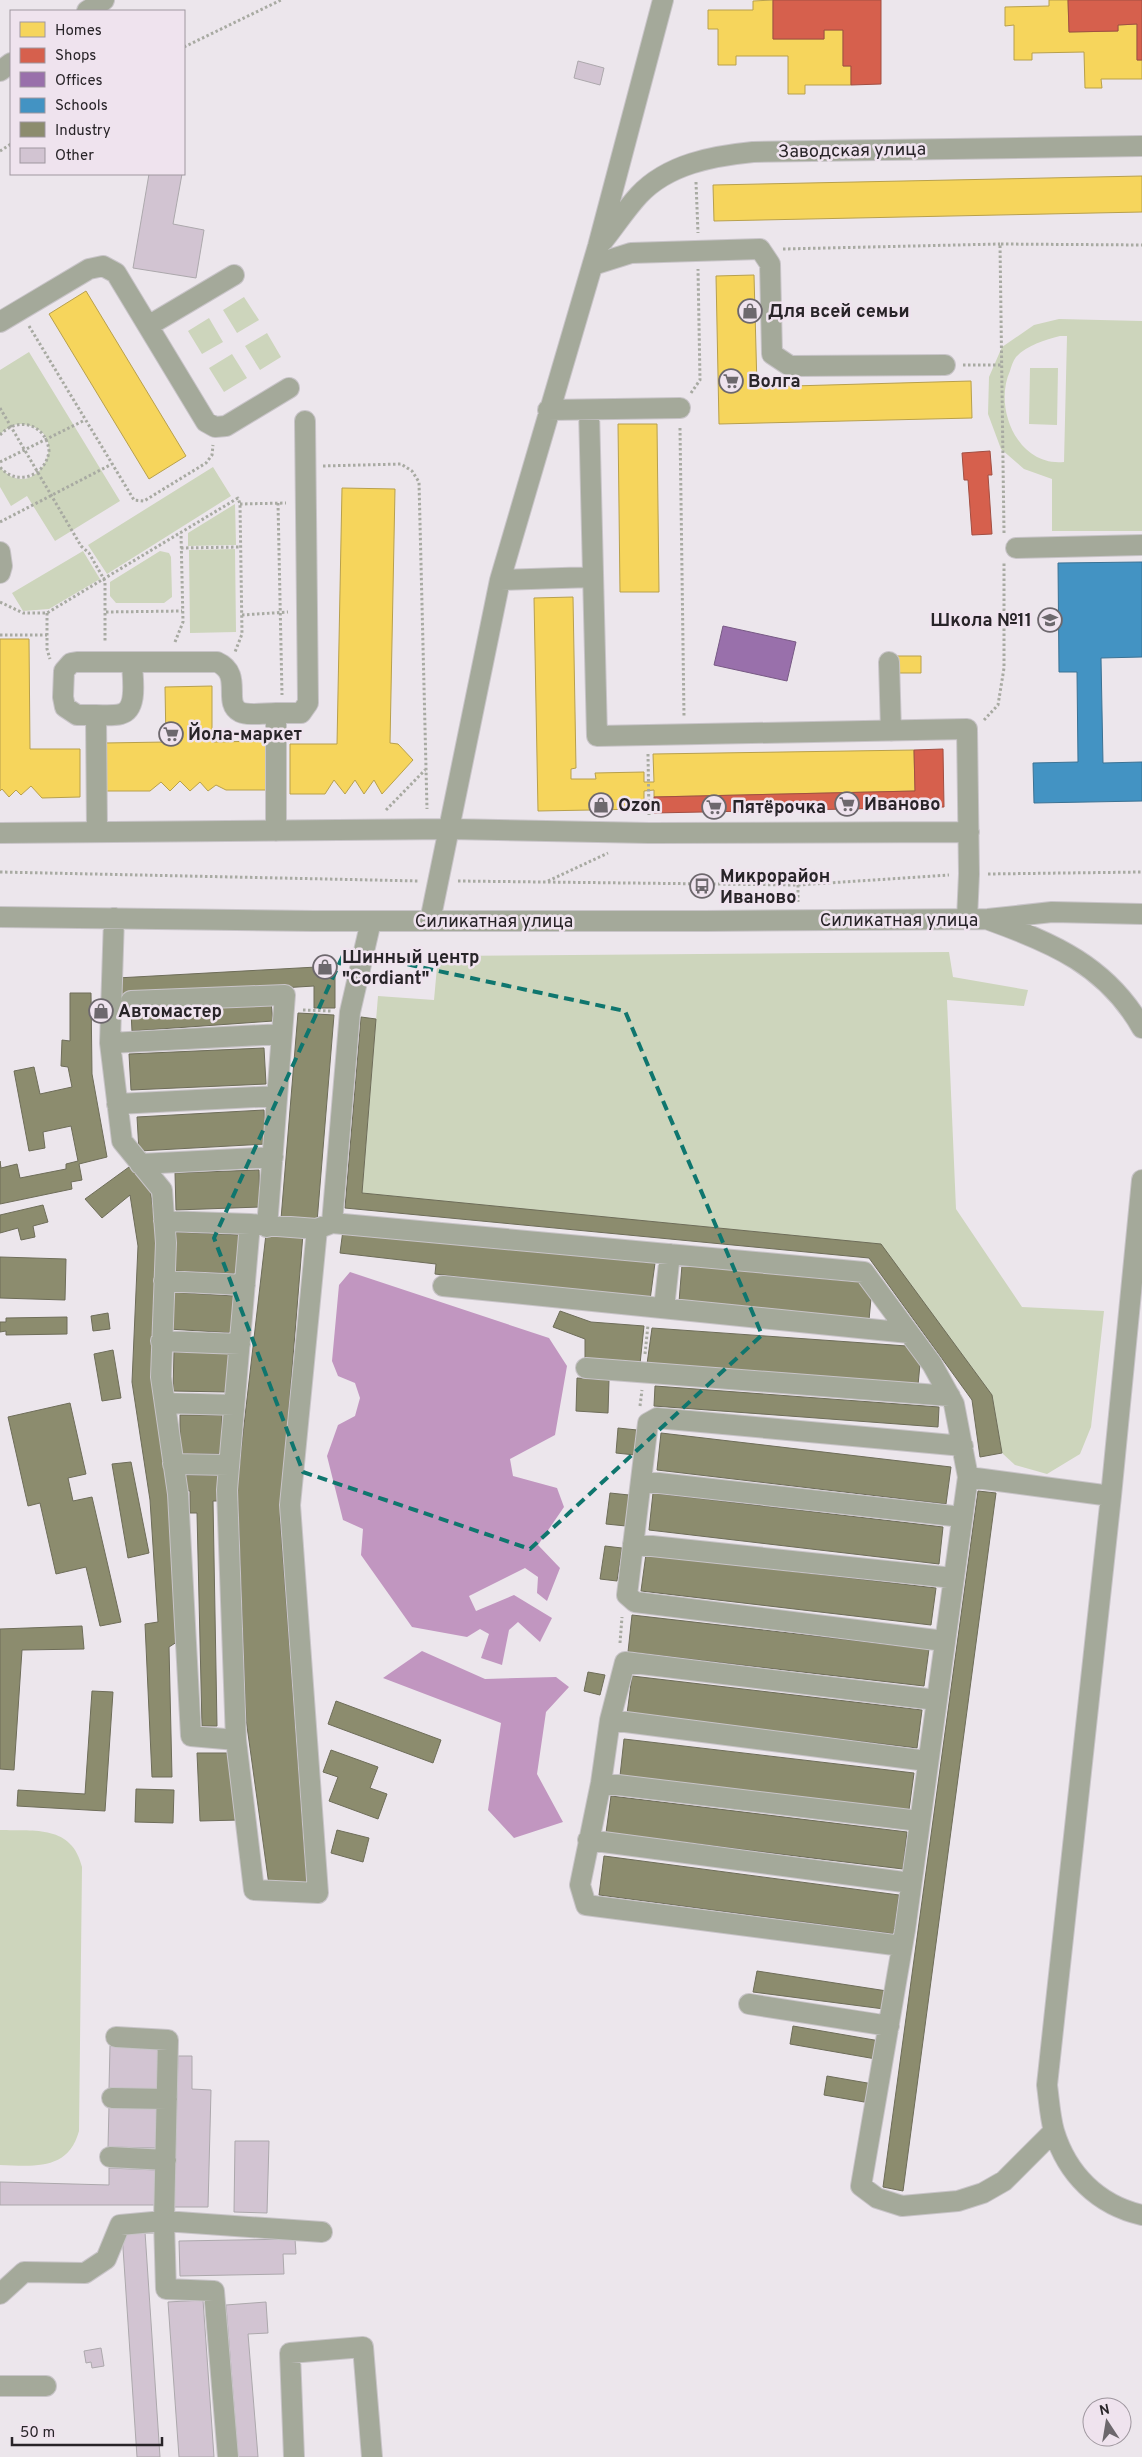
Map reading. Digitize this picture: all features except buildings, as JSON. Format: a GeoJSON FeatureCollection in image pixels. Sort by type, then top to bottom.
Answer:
{"type":"FeatureCollection","features":[{"type":"Feature","properties":{"kind":"street"},"geometry":{"type":"LineString","coordinates":[[89,10],[104,0]]}},
{"type":"Feature","properties":{"kind":"street"},"geometry":{"type":"LineString","coordinates":[[430,921],[500,580],[548,410],[595,255],[663,0]]}},
{"type":"Feature","properties":{"kind":"street","name":"Заводская улица"},"geometry":{"type":"LineString","coordinates":[[595,255],[640,194],[668,173],[695,162],[721,155],[753,152],[1142,146]]}},
{"type":"Feature","properties":{"kind":"street"},"geometry":{"type":"LineString","coordinates":[[595,255],[760,249],[770,264],[772,354],[790,366],[945,365]]}},
{"type":"Feature","properties":{"kind":"street"},"geometry":{"type":"LineString","coordinates":[[0,322],[89,269],[103,266],[116,273],[206,422],[215,427],[226,426],[289,388]]}},
{"type":"Feature","properties":{"kind":"street"},"geometry":{"type":"LineString","coordinates":[[148,326],[234,274]]}},
{"type":"Feature","properties":{"kind":"street"},"geometry":{"type":"LineString","coordinates":[[548,410],[680,408]]}},
{"type":"Feature","properties":{"kind":"street"},"geometry":{"type":"LineString","coordinates":[[589,410],[597,736],[967,729],[969,832],[967,919]]}},
{"type":"Feature","properties":{"kind":"street"},"geometry":{"type":"LineString","coordinates":[[132,662],[133,698],[130,708],[122,714],[77,715],[65,707],[63,676],[64,671],[71,663],[164,661],[210,661],[217,662],[226,668],[232,678],[233,704],[238,711],[246,713],[301,712],[308,704],[306,421]]}},
{"type":"Feature","properties":{"kind":"street"},"geometry":{"type":"LineString","coordinates":[[1008,548],[1142,546]]}},
{"type":"Feature","properties":{"kind":"street"},"geometry":{"type":"LineString","coordinates":[[0,552],[2,566],[0,573]]}},
{"type":"Feature","properties":{"kind":"street"},"geometry":{"type":"LineString","coordinates":[[500,580],[593,578]]}},
{"type":"Feature","properties":{"kind":"street"},"geometry":{"type":"LineString","coordinates":[[889,662],[891,730]]}},
{"type":"Feature","properties":{"kind":"street"},"geometry":{"type":"LineString","coordinates":[[276,831],[279,713]]}},
{"type":"Feature","properties":{"kind":"street"},"geometry":{"type":"LineString","coordinates":[[96,715],[97,832]]}},
{"type":"Feature","properties":{"kind":"street"},"geometry":{"type":"LineString","coordinates":[[0,834],[366,830],[649,833],[969,832]]}},
{"type":"Feature","properties":{"kind":"street"},"geometry":{"type":"LineString","coordinates":[[988,919],[1052,912],[1142,914]]}},
{"type":"Feature","properties":{"kind":"street","name":"Силикатная улица"},"geometry":{"type":"LineString","coordinates":[[0,917],[371,921],[988,919]]}},
{"type":"Feature","properties":{"kind":"street"},"geometry":{"type":"LineString","coordinates":[[114,918],[110,1043],[122,1140],[162,1190],[166,1243],[161,1377],[178,1494],[191,1736],[236,1740]]}},
{"type":"Feature","properties":{"kind":"street"},"geometry":{"type":"LineString","coordinates":[[988,919],[1037,937],[1081,961],[1110,984],[1131,1008],[1142,1028]]}},
{"type":"Feature","properties":{"kind":"street"},"geometry":{"type":"LineString","coordinates":[[131,1001],[284,995],[272,1157],[245,1286],[227,1490],[236,1740],[254,1890],[318,1893],[290,1505],[350,1012],[371,921]]}},
{"type":"Feature","properties":{"kind":"street"},"geometry":{"type":"LineString","coordinates":[[110,1043],[282,1034]]}},
{"type":"Feature","properties":{"kind":"street"},"geometry":{"type":"LineString","coordinates":[[117,1104],[277,1096]]}},
{"type":"Feature","properties":{"kind":"street"},"geometry":{"type":"LineString","coordinates":[[140,1164],[272,1157]]}},
{"type":"Feature","properties":{"kind":"street"},"geometry":{"type":"LineString","coordinates":[[1142,1180],[1111,1496],[1047,2085],[1054,2131],[1069,2167],[1093,2193],[1129,2212],[1142,2215]]}},
{"type":"Feature","properties":{"kind":"street"},"geometry":{"type":"LineString","coordinates":[[164,1221],[259,1226],[325,1226],[864,1272],[932,1364],[950,1396],[954,1404],[968,1477],[902,1946],[860,2186],[877,2198],[902,2206],[958,2201],[983,2193],[1004,2182],[1054,2131]]}},
{"type":"Feature","properties":{"kind":"street"},"geometry":{"type":"LineString","coordinates":[[664,1308],[670,1254]]}},
{"type":"Feature","properties":{"kind":"street"},"geometry":{"type":"LineString","coordinates":[[164,1281],[245,1286]]}},
{"type":"Feature","properties":{"kind":"street"},"geometry":{"type":"LineString","coordinates":[[443,1286],[909,1333]]}},
{"type":"Feature","properties":{"kind":"street"},"geometry":{"type":"LineString","coordinates":[[161,1341],[240,1344]]}},
{"type":"Feature","properties":{"kind":"street"},"geometry":{"type":"LineString","coordinates":[[586,1368],[950,1396]]}},
{"type":"Feature","properties":{"kind":"street"},"geometry":{"type":"LineString","coordinates":[[165,1403],[234,1405]]}},
{"type":"Feature","properties":{"kind":"street"},"geometry":{"type":"LineString","coordinates":[[944,1641],[635,1602],[627,1595],[648,1423],[657,1418],[963,1446]]}},
{"type":"Feature","properties":{"kind":"street"},"geometry":{"type":"LineString","coordinates":[[174,1464],[229,1465]]}},
{"type":"Feature","properties":{"kind":"street"},"geometry":{"type":"LineString","coordinates":[[968,1477],[1111,1496]]}},
{"type":"Feature","properties":{"kind":"street"},"geometry":{"type":"LineString","coordinates":[[641,1480],[962,1517]]}},
{"type":"Feature","properties":{"kind":"street"},"geometry":{"type":"LineString","coordinates":[[634,1544],[953,1578]]}},
{"type":"Feature","properties":{"kind":"street"},"geometry":{"type":"LineString","coordinates":[[902,1946],[586,1905],[580,1885],[601,1783],[610,1720],[625,1662],[936,1700]]}},
{"type":"Feature","properties":{"kind":"street"},"geometry":{"type":"LineString","coordinates":[[610,1720],[928,1761]]}},
{"type":"Feature","properties":{"kind":"street"},"geometry":{"type":"LineString","coordinates":[[601,1783],[920,1822]]}},
{"type":"Feature","properties":{"kind":"street"},"geometry":{"type":"LineString","coordinates":[[588,1840],[911,1883]]}},
{"type":"Feature","properties":{"kind":"street"},"geometry":{"type":"LineString","coordinates":[[749,2004],[889,2026]]}},
{"type":"Feature","properties":{"kind":"street"},"geometry":{"type":"LineString","coordinates":[[116,2037],[168,2040],[164,2221],[166,2289],[214,2291],[228,2457]]}},
{"type":"Feature","properties":{"kind":"street"},"geometry":{"type":"LineString","coordinates":[[112,2098],[167,2099]]}},
{"type":"Feature","properties":{"kind":"street"},"geometry":{"type":"LineString","coordinates":[[110,2157],[166,2160]]}},
{"type":"Feature","properties":{"kind":"street"},"geometry":{"type":"LineString","coordinates":[[0,2294],[24,2272],[85,2273],[106,2259],[120,2225],[164,2221],[322,2232]]}},
{"type":"Feature","properties":{"kind":"street"},"geometry":{"type":"LineString","coordinates":[[294,2457],[290,2353],[363,2347],[372,2457]]}},
{"type":"Feature","properties":{"kind":"street"},"geometry":{"type":"LineString","coordinates":[[0,2386],[46,2386]]}},
{"type":"Feature","properties":{"kind":"path"},"geometry":{"type":"LineString","coordinates":[[185,47],[282,0]]}},
{"type":"Feature","properties":{"kind":"path"},"geometry":{"type":"LineString","coordinates":[[684,735],[680,408],[700,380],[695,162]]}},
{"type":"Feature","properties":{"kind":"path"},"geometry":{"type":"LineString","coordinates":[[967,729],[976,728],[998,705],[1004,668],[1008,548],[1000,244]]}},
{"type":"Feature","properties":{"kind":"path"},"geometry":{"type":"LineString","coordinates":[[760,249],[1000,244],[1142,245]]}},
{"type":"Feature","properties":{"kind":"path"},"geometry":{"type":"LineString","coordinates":[[19,311],[134,500],[144,501],[206,463],[212,455],[215,427]]}},
{"type":"Feature","properties":{"kind":"path"},"geometry":{"type":"LineString","coordinates":[[945,365],[1002,365]]}},
{"type":"Feature","properties":{"kind":"path"},"geometry":{"type":"LineString","coordinates":[[0,408],[81,546],[89,553],[104,578],[106,612],[104,662]]}},
{"type":"Feature","properties":{"kind":"path"},"geometry":{"type":"LineString","coordinates":[[0,462],[85,420]]}},
{"type":"Feature","properties":{"kind":"path"},"geometry":{"type":"LineString","coordinates":[[0,435],[10,426],[31,425],[42,433],[46,439],[48,457],[38,473],[32,476],[19,478],[7,473],[0,467]]}},
{"type":"Feature","properties":{"kind":"path"},"geometry":{"type":"LineString","coordinates":[[0,522],[112,464]]}},
{"type":"Feature","properties":{"kind":"path"},"geometry":{"type":"LineString","coordinates":[[306,466],[401,464],[412,471],[419,482],[427,830]]}},
{"type":"Feature","properties":{"kind":"path"},"geometry":{"type":"LineString","coordinates":[[0,602],[23,612],[47,613],[237,498],[240,504],[241,639],[226,668]]}},
{"type":"Feature","properties":{"kind":"path"},"geometry":{"type":"LineString","coordinates":[[278,503],[279,713]]}},
{"type":"Feature","properties":{"kind":"path"},"geometry":{"type":"LineString","coordinates":[[240,504],[307,503]]}},
{"type":"Feature","properties":{"kind":"path"},"geometry":{"type":"LineString","coordinates":[[164,661],[181,632],[181,532]]}},
{"type":"Feature","properties":{"kind":"path"},"geometry":{"type":"LineString","coordinates":[[181,548],[240,547]]}},
{"type":"Feature","properties":{"kind":"path"},"geometry":{"type":"LineString","coordinates":[[106,612],[182,611]]}},
{"type":"Feature","properties":{"kind":"path"},"geometry":{"type":"LineString","coordinates":[[242,615],[308,611]]}},
{"type":"Feature","properties":{"kind":"path"},"geometry":{"type":"LineString","coordinates":[[47,613],[48,656],[63,676]]}},
{"type":"Feature","properties":{"kind":"path"},"geometry":{"type":"LineString","coordinates":[[0,636],[47,635]]}},
{"type":"Feature","properties":{"kind":"path"},"geometry":{"type":"LineString","coordinates":[[366,830],[426,770]]}},
{"type":"Feature","properties":{"kind":"path"},"geometry":{"type":"LineString","coordinates":[[0,872],[438,881],[798,885],[969,874],[1142,872]]}},
{"type":"Feature","properties":{"kind":"path"},"geometry":{"type":"LineString","coordinates":[[284,1009],[350,1012]]}},
{"type":"Feature","properties":{"kind":"path"},"geometry":{"type":"LineString","coordinates":[[625,1662],[620,1647],[622,1617],[627,1595]]}},
{"type":"Feature","properties":{"kind":"highlighted area"},"geometry":{"type":"Polygon","coordinates":[[[345,951],[625,1011],[762,1335],[530,1549],[303,1472],[214,1238],[345,951]]]}},
{"type":"Feature","properties":{"kind":"green space"},"geometry":{"type":"Polygon","coordinates":[[[244,297],[259,320],[237,333],[223,310],[244,297]]]}},
{"type":"Feature","properties":{"kind":"green space"},"geometry":{"type":"Polygon","coordinates":[[[209,318],[223,342],[202,354],[188,331],[209,318]]]}},
{"type":"Feature","properties":{"kind":"green space"},"geometry":{"type":"Polygon","coordinates":[[[1059,319],[1142,321],[1142,531],[1052,531],[1052,479],[1024,469],[1001,449],[988,414],[989,377],[1002,347],[1034,325],[1059,319]],[[1067,336],[1042,341],[1020,353],[1013,362],[1006,386],[1005,402],[1007,417],[1013,432],[1022,445],[1034,455],[1048,461],[1064,462],[1067,336]]]}},
{"type":"Feature","properties":{"kind":"green space"},"geometry":{"type":"Polygon","coordinates":[[[267,333],[281,357],[260,370],[245,346],[267,333]]]}},
{"type":"Feature","properties":{"kind":"green space"},"geometry":{"type":"Polygon","coordinates":[[[29,352],[120,501],[55,541],[27,496],[11,506],[0,487],[0,467],[13,477],[25,479],[36,474],[44,465],[48,453],[48,441],[41,431],[27,425],[19,424],[12,426],[0,435],[0,370],[29,352]]]}},
{"type":"Feature","properties":{"kind":"green space"},"geometry":{"type":"Polygon","coordinates":[[[232,354],[247,378],[224,392],[209,368],[232,354]]]}},
{"type":"Feature","properties":{"kind":"green space"},"geometry":{"type":"Polygon","coordinates":[[[1030,368],[1058,368],[1057,425],[1029,424],[1030,368]]]}},
{"type":"Feature","properties":{"kind":"green space"},"geometry":{"type":"Polygon","coordinates":[[[213,467],[231,496],[107,574],[88,545],[213,467]]]}},
{"type":"Feature","properties":{"kind":"green space"},"geometry":{"type":"Polygon","coordinates":[[[235,504],[236,545],[188,546],[188,533],[235,504]]]}},
{"type":"Feature","properties":{"kind":"green space"},"geometry":{"type":"Polygon","coordinates":[[[235,549],[236,632],[190,633],[189,550],[235,549]]]}},
{"type":"Feature","properties":{"kind":"green space"},"geometry":{"type":"Polygon","coordinates":[[[83,551],[100,579],[49,609],[23,611],[12,593],[83,551]]]}},
{"type":"Feature","properties":{"kind":"green space"},"geometry":{"type":"Polygon","coordinates":[[[160,551],[169,553],[171,557],[172,597],[164,603],[116,603],[110,596],[110,582],[160,551]]]}},
{"type":"Feature","properties":{"kind":"green space"},"geometry":{"type":"Polygon","coordinates":[[[949,952],[953,977],[1028,990],[1024,1006],[947,1000],[956,1209],[1022,1307],[1104,1311],[1091,1427],[1080,1454],[1047,1474],[1015,1465],[1002,1453],[992,1395],[880,1244],[362,1193],[378,996],[434,1000],[438,956],[949,952]]]}},
{"type":"Feature","properties":{"kind":"green space"},"geometry":{"type":"Polygon","coordinates":[[[0,1830],[39,1831],[61,1837],[77,1853],[82,1867],[79,2131],[74,2144],[67,2153],[58,2160],[37,2165],[0,2165],[0,1830]]]}},
{"type":"Feature","properties":{"kind":"shaded area"},"geometry":{"type":"Polygon","coordinates":[[[350,1272],[549,1338],[567,1366],[555,1435],[510,1459],[513,1476],[557,1488],[564,1507],[538,1545],[560,1568],[547,1601],[537,1593],[538,1577],[525,1568],[469,1596],[476,1611],[514,1595],[552,1618],[540,1642],[518,1622],[509,1630],[502,1665],[481,1658],[489,1634],[480,1629],[467,1637],[412,1627],[361,1555],[363,1529],[343,1520],[327,1456],[338,1425],[355,1416],[360,1398],[355,1383],[338,1376],[332,1361],[339,1285],[350,1272]]]}},
{"type":"Feature","properties":{"kind":"shaded area"},"geometry":{"type":"Polygon","coordinates":[[[422,1651],[485,1679],[556,1677],[569,1687],[546,1712],[537,1774],[563,1822],[514,1838],[488,1810],[501,1723],[383,1678],[422,1651]]]}},
{"type":"Feature","properties":{"kind":"place","name":"Для всей семьи"},"geometry":{"type":"Point","coordinates":[750,311]}},
{"type":"Feature","properties":{"kind":"place","name":"Волга"},"geometry":{"type":"Point","coordinates":[731,381]}},
{"type":"Feature","properties":{"kind":"place","name":"Школа №11"},"geometry":{"type":"Point","coordinates":[1050,620]}},
{"type":"Feature","properties":{"kind":"place","name":"Йола-маркет"},"geometry":{"type":"Point","coordinates":[171,734]}},
{"type":"Feature","properties":{"kind":"place","name":"Иваново"},"geometry":{"type":"Point","coordinates":[847,804]}},
{"type":"Feature","properties":{"kind":"place","name":"Ozon"},"geometry":{"type":"Point","coordinates":[601,805]}},
{"type":"Feature","properties":{"kind":"place","name":"Пятёрочка"},"geometry":{"type":"Point","coordinates":[714,807]}},
{"type":"Feature","properties":{"kind":"place","name":"Микрорайон Иваново"},"geometry":{"type":"Point","coordinates":[702,886]}},
{"type":"Feature","properties":{"kind":"place","name":"Шинный центр \"Cordiant\""},"geometry":{"type":"Point","coordinates":[325,967]}},
{"type":"Feature","properties":{"kind":"place","name":"Автомастер"},"geometry":{"type":"Point","coordinates":[101,1011]}}]}
